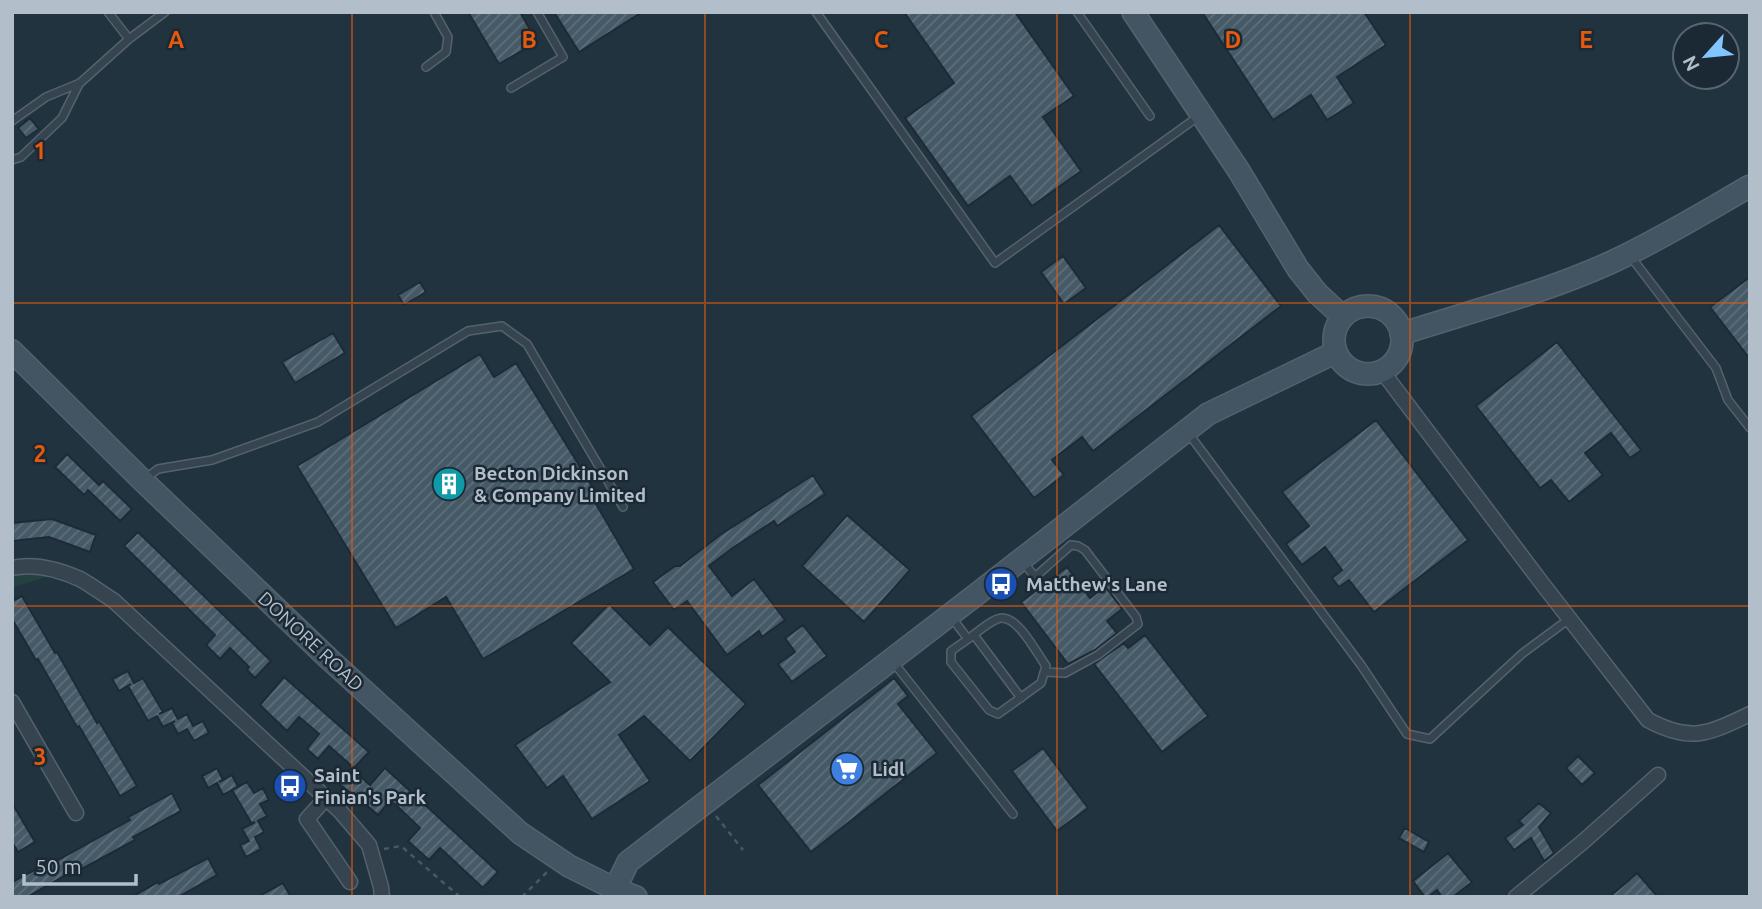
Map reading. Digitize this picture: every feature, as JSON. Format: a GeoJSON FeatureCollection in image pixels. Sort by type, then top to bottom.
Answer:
{"type":"FeatureCollection","features":[{"type":"Feature","properties":{"kind":"street"},"geometry":{"type":"LineString","coordinates":[[1133,12],[1298,269],[1317,293],[1343,317]]}},
{"type":"Feature","properties":{"kind":"street"},"geometry":{"type":"LineString","coordinates":[[1401,334],[1561,283],[1628,254],[1750,186]]}},
{"type":"Feature","properties":{"kind":"street"},"geometry":{"type":"LineString","coordinates":[[1368,306],[1381,309],[1395,320],[1401,334],[1401,345],[1394,362],[1382,371],[1369,374],[1353,371],[1343,364],[1336,352],[1334,338],[1343,317],[1353,310],[1368,306]]}},
{"type":"Feature","properties":{"kind":"street"},"geometry":{"type":"LineString","coordinates":[[615,889],[628,862],[1208,414],[1336,352]]}},
{"type":"Feature","properties":{"kind":"street","name":"DONORE ROAD"},"geometry":{"type":"LineString","coordinates":[[14,357],[328,658],[520,833],[560,860],[636,897]]}},
{"type":"Feature","properties":{"kind":"street"},"geometry":{"type":"LineString","coordinates":[[1382,371],[1648,720],[1683,734],[1706,733],[1750,714]]}},
{"type":"Feature","properties":{"kind":"street"},"geometry":{"type":"LineString","coordinates":[[12,568],[47,568],[80,579],[114,601],[340,811],[369,845],[382,897]]}},
{"type":"Feature","properties":{"kind":"street"},"geometry":{"type":"LineString","coordinates":[[12,702],[76,813]]}},
{"type":"Feature","properties":{"kind":"street"},"geometry":{"type":"LineString","coordinates":[[1517,897],[1658,775]]}},
{"type":"Feature","properties":{"kind":"street"},"geometry":{"type":"LineString","coordinates":[[326,798],[307,819],[350,882]]}},
{"type":"Feature","properties":{"kind":"lane"},"geometry":{"type":"LineString","coordinates":[[108,12],[129,39]]}},
{"type":"Feature","properties":{"kind":"lane"},"geometry":{"type":"LineString","coordinates":[[12,121],[46,97],[80,83],[164,12]]}},
{"type":"Feature","properties":{"kind":"lane"},"geometry":{"type":"LineString","coordinates":[[426,67],[446,52],[448,37],[434,12]]}},
{"type":"Feature","properties":{"kind":"lane"},"geometry":{"type":"LineString","coordinates":[[511,88],[563,57],[537,12]]}},
{"type":"Feature","properties":{"kind":"lane"},"geometry":{"type":"LineString","coordinates":[[817,12],[995,263],[1201,115]]}},
{"type":"Feature","properties":{"kind":"lane"},"geometry":{"type":"LineString","coordinates":[[1077,12],[1150,116]]}},
{"type":"Feature","properties":{"kind":"lane"},"geometry":{"type":"LineString","coordinates":[[12,160],[21,157],[62,118],[80,83]]}},
{"type":"Feature","properties":{"kind":"lane"},"geometry":{"type":"LineString","coordinates":[[1628,254],[1716,368],[1728,400],[1750,428]]}},
{"type":"Feature","properties":{"kind":"lane"},"geometry":{"type":"LineString","coordinates":[[143,481],[158,469],[212,460],[318,422],[468,331],[502,326],[527,344],[623,507]]}},
{"type":"Feature","properties":{"kind":"lane"},"geometry":{"type":"LineString","coordinates":[[1186,431],[1361,665],[1407,734],[1430,739],[1523,653],[1569,619]]}},
{"type":"Feature","properties":{"kind":"lane"},"geometry":{"type":"LineString","coordinates":[[1021,559],[1035,577],[1071,545],[1078,545],[1085,550],[1136,617],[1138,624],[1098,655],[1065,673],[1045,672]]}},
{"type":"Feature","properties":{"kind":"lane"},"geometry":{"type":"LineString","coordinates":[[950,615],[1021,698]]}},
{"type":"Feature","properties":{"kind":"lane"},"geometry":{"type":"LineString","coordinates":[[1001,618],[1015,622],[1046,666],[1041,683],[998,714],[989,710],[951,662],[951,651],[971,637],[995,620],[1001,618]]}},
{"type":"Feature","properties":{"kind":"lane"},"geometry":{"type":"LineString","coordinates":[[891,660],[1013,814]]}},
{"type":"Feature","properties":{"kind":"path"},"geometry":{"type":"LineString","coordinates":[[706,802],[743,850]]}},
{"type":"Feature","properties":{"kind":"path"},"geometry":{"type":"LineString","coordinates":[[370,850],[401,846],[460,897]]}},
{"type":"Feature","properties":{"kind":"path"},"geometry":{"type":"LineString","coordinates":[[522,897],[560,860]]}},
{"type":"Feature","properties":{"kind":"green space"},"geometry":{"type":"Polygon","coordinates":[[[12,576],[46,576],[12,588],[12,576]]]}},
{"type":"Feature","properties":{"kind":"building"},"geometry":{"type":"Polygon","coordinates":[[[468,12],[520,12],[537,42],[499,64],[468,12]]]}},
{"type":"Feature","properties":{"kind":"building"},"geometry":{"type":"Polygon","coordinates":[[[554,12],[642,12],[579,52],[554,12]]]}},
{"type":"Feature","properties":{"kind":"building"},"geometry":{"type":"Polygon","coordinates":[[[904,12],[1015,12],[1074,96],[1043,117],[1081,171],[1032,206],[1010,176],[968,206],[905,118],[954,83],[904,12]]]}},
{"type":"Feature","properties":{"kind":"building"},"geometry":{"type":"Polygon","coordinates":[[[1202,12],[1364,12],[1386,45],[1337,77],[1354,103],[1327,120],[1311,95],[1273,120],[1202,12]]]}},
{"type":"Feature","properties":{"kind":"building"},"geometry":{"type":"Polygon","coordinates":[[[30,118],[39,129],[26,138],[18,128],[30,118]]]}},
{"type":"Feature","properties":{"kind":"building"},"geometry":{"type":"Polygon","coordinates":[[[1219,225],[1281,306],[1093,451],[1082,437],[1052,460],[1064,475],[1034,498],[971,416],[1219,225]]]}},
{"type":"Feature","properties":{"kind":"building"},"geometry":{"type":"Polygon","coordinates":[[[1063,256],[1086,288],[1064,304],[1041,272],[1063,256]]]}},
{"type":"Feature","properties":{"kind":"building"},"geometry":{"type":"Polygon","coordinates":[[[1750,277],[1750,359],[1710,307],[1750,277]]]}},
{"type":"Feature","properties":{"kind":"building"},"geometry":{"type":"Polygon","coordinates":[[[420,282],[426,292],[404,305],[398,295],[420,282]]]}},
{"type":"Feature","properties":{"kind":"building"},"geometry":{"type":"Polygon","coordinates":[[[333,333],[345,353],[295,383],[282,362],[333,333]]]}},
{"type":"Feature","properties":{"kind":"building"},"geometry":{"type":"Polygon","coordinates":[[[1557,342],[1641,450],[1630,458],[1611,433],[1585,453],[1603,475],[1569,502],[1551,480],[1540,488],[1476,406],[1557,342]]]}},
{"type":"Feature","properties":{"kind":"building","name":"Becton Dickinson & Company Limited"},"geometry":{"type":"Polygon","coordinates":[[[480,354],[494,377],[516,363],[601,501],[596,504],[634,569],[483,659],[446,597],[396,628],[297,466],[480,354]]]}},
{"type":"Feature","properties":{"kind":"building"},"geometry":{"type":"Polygon","coordinates":[[[1376,420],[1468,540],[1374,612],[1349,580],[1339,587],[1332,578],[1342,570],[1325,547],[1302,565],[1286,544],[1309,526],[1282,492],[1376,420]]]}},
{"type":"Feature","properties":{"kind":"building"},"geometry":{"type":"Polygon","coordinates":[[[67,454],[99,485],[103,481],[132,509],[120,521],[88,490],[84,495],[55,467],[67,454]]]}},
{"type":"Feature","properties":{"kind":"building"},"geometry":{"type":"Polygon","coordinates":[[[813,475],[825,494],[777,526],[774,521],[709,566],[732,596],[754,579],[785,620],[762,637],[759,631],[727,655],[687,601],[674,610],[653,582],[813,475]]]}},
{"type":"Feature","properties":{"kind":"building"},"geometry":{"type":"Polygon","coordinates":[[[847,515],[910,570],[864,622],[802,566],[847,515]]]}},
{"type":"Feature","properties":{"kind":"building"},"geometry":{"type":"Polygon","coordinates":[[[52,519],[96,535],[90,552],[49,537],[12,541],[12,523],[52,519]]]}},
{"type":"Feature","properties":{"kind":"building"},"geometry":{"type":"Polygon","coordinates":[[[138,532],[271,661],[255,678],[247,670],[249,667],[230,648],[220,659],[206,645],[215,635],[124,546],[138,532]]]}},
{"type":"Feature","properties":{"kind":"building"},"geometry":{"type":"Polygon","coordinates":[[[1067,567],[1090,598],[1105,586],[1122,609],[1107,621],[1117,633],[1095,650],[1068,664],[1021,602],[1067,567]]]}},
{"type":"Feature","properties":{"kind":"building"},"geometry":{"type":"Polygon","coordinates":[[[22,596],[137,786],[120,796],[12,619],[12,601],[22,596]]]}},
{"type":"Feature","properties":{"kind":"building"},"geometry":{"type":"Polygon","coordinates":[[[609,604],[650,645],[668,627],[746,704],[690,761],[644,716],[619,735],[650,781],[592,819],[563,776],[547,788],[515,745],[610,682],[571,643],[609,604]]]}},
{"type":"Feature","properties":{"kind":"building"},"geometry":{"type":"Polygon","coordinates":[[[803,625],[827,656],[792,682],[778,664],[795,652],[785,638],[803,625]]]}},
{"type":"Feature","properties":{"kind":"building"},"geometry":{"type":"Polygon","coordinates":[[[1145,635],[1208,716],[1162,752],[1094,664],[1124,643],[1128,648],[1145,635]]]}},
{"type":"Feature","properties":{"kind":"building"},"geometry":{"type":"Polygon","coordinates":[[[128,671],[134,683],[143,678],[163,712],[159,714],[172,708],[178,719],[187,714],[193,726],[203,721],[209,733],[194,741],[187,729],[178,734],[172,723],[175,721],[163,727],[157,716],[148,721],[128,686],[131,684],[119,691],[112,679],[128,671]]]}},
{"type":"Feature","properties":{"kind":"building"},"geometry":{"type":"Polygon","coordinates":[[[284,677],[369,752],[354,768],[329,746],[318,759],[307,749],[319,734],[299,717],[287,731],[260,705],[284,677]]]}},
{"type":"Feature","properties":{"kind":"building","name":"Lidl"},"geometry":{"type":"Polygon","coordinates":[[[894,678],[908,696],[898,704],[937,753],[811,852],[758,785],[894,678]]]}},
{"type":"Feature","properties":{"kind":"building"},"geometry":{"type":"Polygon","coordinates":[[[1043,748],[1088,808],[1057,831],[1012,771],[1043,748]]]}},
{"type":"Feature","properties":{"kind":"building"},"geometry":{"type":"Polygon","coordinates":[[[1578,756],[1595,773],[1582,785],[1566,768],[1578,756]]]}},
{"type":"Feature","properties":{"kind":"building"},"geometry":{"type":"Polygon","coordinates":[[[217,768],[223,780],[232,775],[238,787],[223,795],[217,783],[208,788],[202,776],[217,768]]]}},
{"type":"Feature","properties":{"kind":"building"},"geometry":{"type":"Polygon","coordinates":[[[351,768],[370,785],[385,768],[498,872],[483,888],[440,848],[429,860],[408,841],[420,828],[396,805],[390,801],[378,815],[338,783],[351,768]]]}},
{"type":"Feature","properties":{"kind":"building"},"geometry":{"type":"Polygon","coordinates":[[[247,782],[254,793],[263,788],[269,800],[260,804],[267,816],[258,821],[264,832],[255,837],[261,849],[246,857],[240,845],[249,841],[242,829],[252,824],[232,790],[247,782]]]}},
{"type":"Feature","properties":{"kind":"building"},"geometry":{"type":"Polygon","coordinates":[[[172,793],[181,811],[69,876],[68,874],[27,897],[12,897],[12,882],[130,820],[128,817],[172,793]]]}},
{"type":"Feature","properties":{"kind":"building"},"geometry":{"type":"Polygon","coordinates":[[[12,803],[35,842],[18,852],[12,842],[12,803]]]}},
{"type":"Feature","properties":{"kind":"building"},"geometry":{"type":"Polygon","coordinates":[[[1539,803],[1551,813],[1539,827],[1554,853],[1544,861],[1531,838],[1514,850],[1505,838],[1523,825],[1519,821],[1539,803]]]}},
{"type":"Feature","properties":{"kind":"building"},"geometry":{"type":"Polygon","coordinates":[[[1405,828],[1429,842],[1424,852],[1399,838],[1405,828]]]}},
{"type":"Feature","properties":{"kind":"building"},"geometry":{"type":"Polygon","coordinates":[[[1448,853],[1472,882],[1453,897],[1442,897],[1437,890],[1425,897],[1413,881],[1448,853]]]}},
{"type":"Feature","properties":{"kind":"building"},"geometry":{"type":"Polygon","coordinates":[[[208,858],[217,875],[178,897],[132,897],[158,882],[159,884],[208,858]]]}},
{"type":"Feature","properties":{"kind":"building"},"geometry":{"type":"Polygon","coordinates":[[[1637,873],[1658,897],[1609,897],[1627,882],[1637,873]]]}},
{"type":"Feature","properties":{"kind":"building"},"geometry":{"type":"Polygon","coordinates":[[[283,883],[291,897],[257,897],[283,883]]]}},
{"type":"Feature","properties":{"kind":"place","name":"Becton Dickinson & Company Limited"},"geometry":{"type":"Point","coordinates":[449,484]}},
{"type":"Feature","properties":{"kind":"place","name":"Matthew's Lane"},"geometry":{"type":"Point","coordinates":[1001,584]}},
{"type":"Feature","properties":{"kind":"place","name":"Lidl"},"geometry":{"type":"Point","coordinates":[847,769]}},
{"type":"Feature","properties":{"kind":"place","name":"Saint Finian's Park"},"geometry":{"type":"Point","coordinates":[290,786]}}]}
